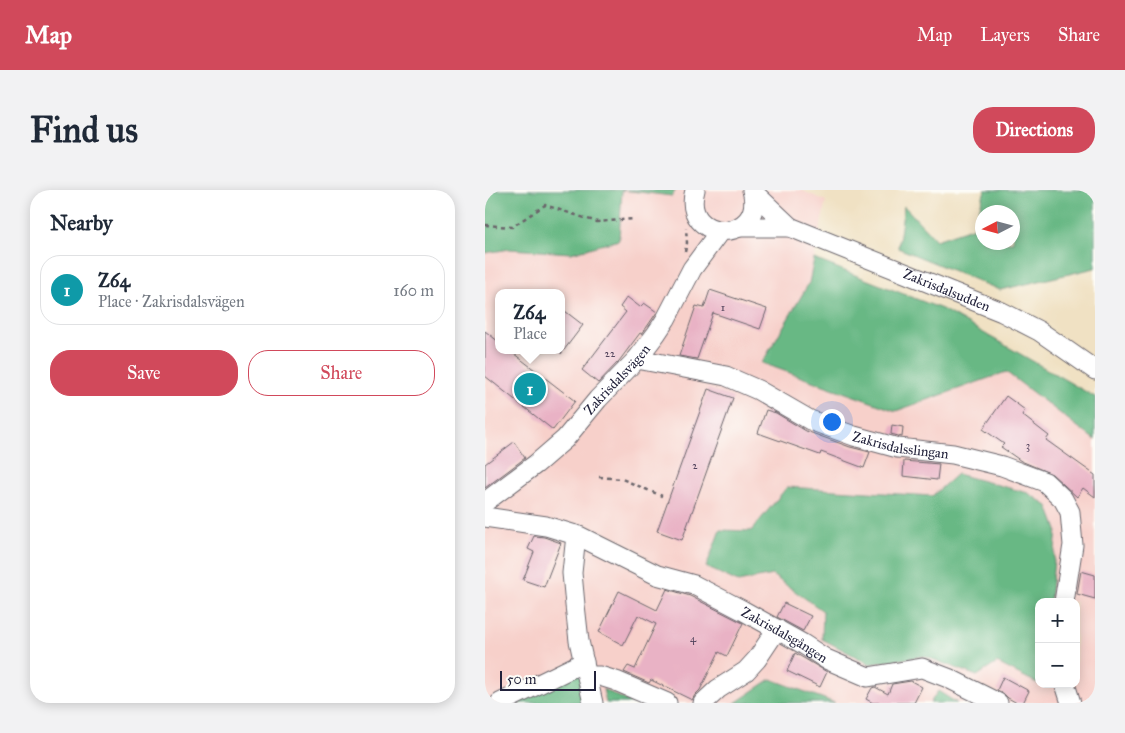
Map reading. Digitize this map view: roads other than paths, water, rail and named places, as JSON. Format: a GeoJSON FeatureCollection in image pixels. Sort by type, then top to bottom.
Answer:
{"type":"FeatureCollection","features":[{"type":"Feature","properties":{"kind":"street"},"geometry":{"type":"LineString","coordinates":[[695,190],[694,209],[703,226]]}},
{"type":"Feature","properties":{"kind":"street"},"geometry":{"type":"LineString","coordinates":[[740,226],[747,220],[752,211],[754,202],[753,191]]}},
{"type":"Feature","properties":{"kind":"street","name":"Zakrisdalsudden"},"geometry":{"type":"LineString","coordinates":[[753,191],[790,228]]}},
{"type":"Feature","properties":{"kind":"street","name":"Zakrisdalsudden"},"geometry":{"type":"LineString","coordinates":[[703,226],[730,231],[740,226],[790,228],[1002,312],[1039,331],[1095,370]]}},
{"type":"Feature","properties":{"kind":"street","name":"Zakrisdalsvägen"},"geometry":{"type":"LineString","coordinates":[[485,502],[536,464],[565,439],[598,399],[637,359],[666,320],[703,226]]}},
{"type":"Feature","properties":{"kind":"street","name":"Zakrisdalsslingan"},"geometry":{"type":"LineString","coordinates":[[637,359],[726,376],[758,390],[810,420],[854,436],[898,448],[953,454],[1002,466],[1045,482],[1063,499],[1070,512],[1073,545],[1065,598]]}},
{"type":"Feature","properties":{"kind":"street","name":"Zakrisdalsgången"},"geometry":{"type":"LineString","coordinates":[[485,517],[523,521],[576,535],[657,574],[694,585],[777,629],[826,659],[867,677],[921,668],[948,678],[998,703]]}},
{"type":"Feature","properties":{"kind":"street"},"geometry":{"type":"LineString","coordinates":[[576,535],[573,573],[579,641],[593,703]]}},
{"type":"Feature","properties":{"kind":"street"},"geometry":{"type":"LineString","coordinates":[[703,703],[718,689],[746,671],[757,659],[777,629]]}},
{"type":"Feature","properties":{"kind":"street"},"geometry":{"type":"LineString","coordinates":[[499,703],[586,669],[667,703]]}},
{"type":"Feature","properties":{"kind":"street"},"geometry":{"type":"LineString","coordinates":[[1066,688],[1071,703]]}},
{"type":"Feature","properties":{"kind":"place","name":"Z64"},"geometry":{"type":"Point","coordinates":[530,389]}}]}
